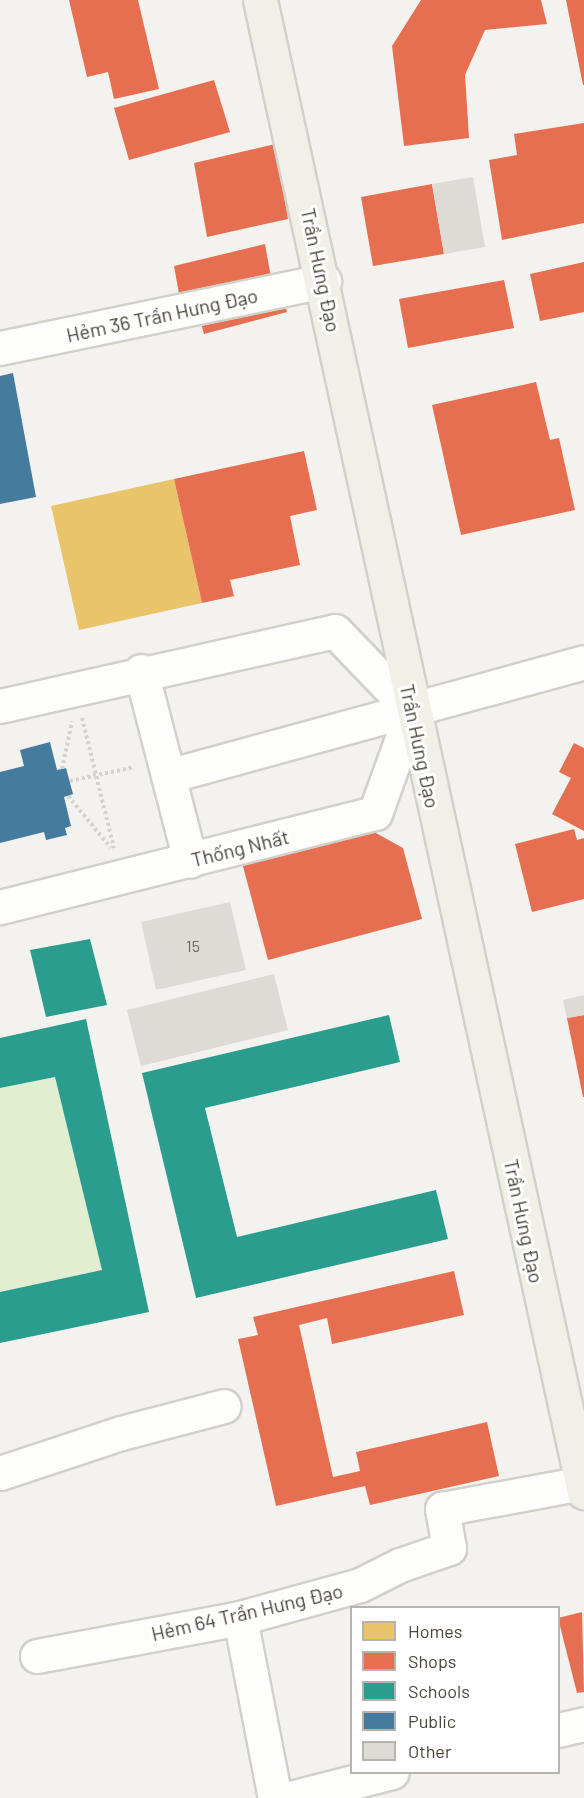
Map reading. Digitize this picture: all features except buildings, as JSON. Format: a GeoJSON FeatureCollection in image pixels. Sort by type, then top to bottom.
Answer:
{"type":"FeatureCollection","features":[{"type":"Feature","properties":{"kind":"main road","name":"Trần Hưng Đạo"},"geometry":{"type":"LineString","coordinates":[[260,0],[324,281],[412,711],[583,1487]]}},
{"type":"Feature","properties":{"kind":"street","name":"Hẻm 36 Trần Hưng Đạo"},"geometry":{"type":"LineString","coordinates":[[0,348],[324,281]]}},
{"type":"Feature","properties":{"kind":"street"},"geometry":{"type":"LineString","coordinates":[[0,706],[76,694],[141,671],[335,631],[412,711]]}},
{"type":"Feature","properties":{"kind":"street"},"geometry":{"type":"LineString","coordinates":[[153,771],[412,711],[584,662]]}},
{"type":"Feature","properties":{"kind":"street"},"geometry":{"type":"LineString","coordinates":[[141,671],[153,771],[190,861]]}},
{"type":"Feature","properties":{"kind":"street","name":"Thống Nhất"},"geometry":{"type":"LineString","coordinates":[[0,907],[375,813],[412,711]]}},
{"type":"Feature","properties":{"kind":"street"},"geometry":{"type":"LineString","coordinates":[[0,1473],[121,1433],[224,1406]]}},
{"type":"Feature","properties":{"kind":"street","name":"Hẻm 64 Trần Hưng Đạo"},"geometry":{"type":"LineString","coordinates":[[37,1656],[240,1617],[360,1585],[400,1565],[449,1548],[442,1509],[583,1487]]}},
{"type":"Feature","properties":{"kind":"street"},"geometry":{"type":"LineString","coordinates":[[240,1617],[275,1798]]}},
{"type":"Feature","properties":{"kind":"street"},"geometry":{"type":"LineString","coordinates":[[560,1730],[584,1724]]}},
{"type":"Feature","properties":{"kind":"street"},"geometry":{"type":"LineString","coordinates":[[291,1798],[388,1774]]}},
{"type":"Feature","properties":{"kind":"path"},"geometry":{"type":"LineString","coordinates":[[62,769],[76,694]]}},
{"type":"Feature","properties":{"kind":"path"},"geometry":{"type":"LineString","coordinates":[[68,796],[116,853],[76,694]]}},
{"type":"Feature","properties":{"kind":"path"},"geometry":{"type":"LineString","coordinates":[[70,781],[96,775],[153,771]]}},
{"type":"Feature","properties":{"kind":"green space"},"geometry":{"type":"Polygon","coordinates":[[[55,1077],[102,1270],[0,1292],[0,1088],[55,1077]]]}}]}
